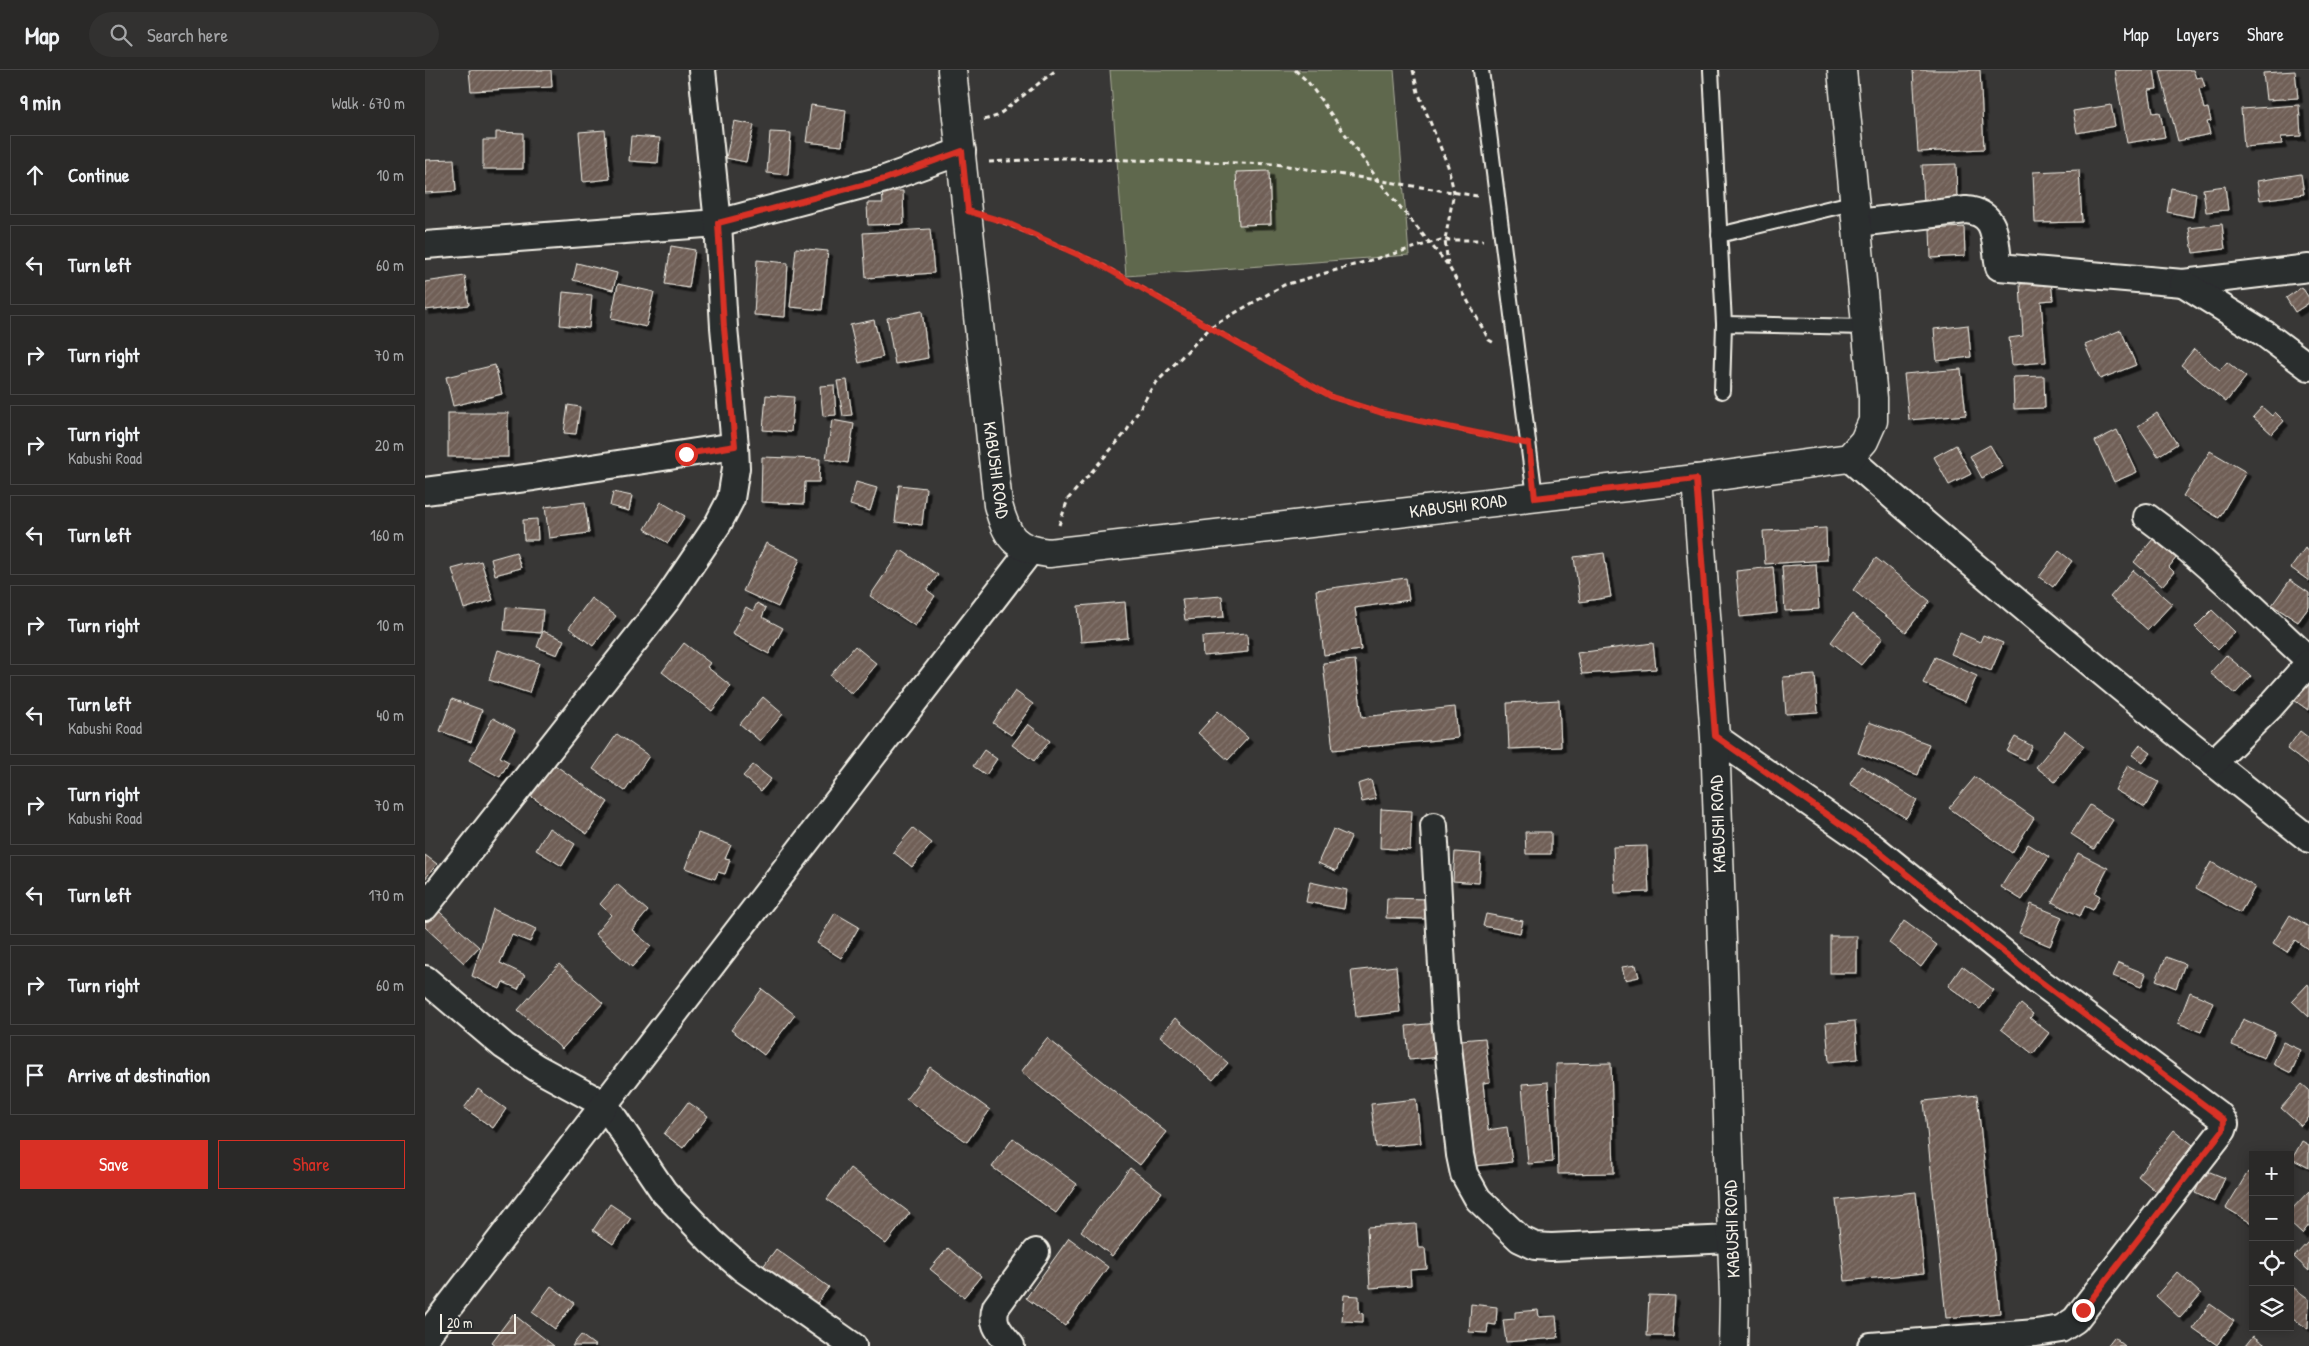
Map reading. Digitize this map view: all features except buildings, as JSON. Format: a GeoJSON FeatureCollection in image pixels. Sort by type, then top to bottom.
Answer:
{"type":"FeatureCollection","features":[{"type":"Feature","properties":{"kind":"main road","name":"KABUSHI ROAD"},"geometry":{"type":"LineString","coordinates":[[952,70],[998,505],[1005,529],[1016,543],[1040,552],[1696,479],[1715,736],[1732,1239],[1733,1346]]}},
{"type":"Feature","properties":{"kind":"main road"},"geometry":{"type":"LineString","coordinates":[[1696,479],[1849,458],[1864,441],[1873,421],[1857,212],[1842,70]]}},
{"type":"Feature","properties":{"kind":"street"},"geometry":{"type":"LineString","coordinates":[[425,907],[666,601],[718,524],[731,499],[735,468],[735,446],[724,327],[718,223],[702,70]]}},
{"type":"Feature","properties":{"kind":"street"},"geometry":{"type":"LineString","coordinates":[[425,245],[718,223],[869,184],[961,147]]}},
{"type":"Feature","properties":{"kind":"street"},"geometry":{"type":"LineString","coordinates":[[1857,212],[1977,211],[1986,215],[1991,222],[1999,267],[2183,283],[2309,268]]}},
{"type":"Feature","properties":{"kind":"street"},"geometry":{"type":"LineString","coordinates":[[2183,283],[2265,334],[2309,367]]}},
{"type":"Feature","properties":{"kind":"street"},"geometry":{"type":"LineString","coordinates":[[425,491],[533,477],[735,446]]}},
{"type":"Feature","properties":{"kind":"street"},"geometry":{"type":"LineString","coordinates":[[1849,458],[1949,545],[2213,763],[2309,839]]}},
{"type":"Feature","properties":{"kind":"street"},"geometry":{"type":"LineString","coordinates":[[2147,517],[2185,545],[2221,576],[2309,662],[2269,708],[2213,763]]}},
{"type":"Feature","properties":{"kind":"street"},"geometry":{"type":"LineString","coordinates":[[431,1338],[605,1105],[1040,552]]}},
{"type":"Feature","properties":{"kind":"street"},"geometry":{"type":"LineString","coordinates":[[1715,736],[1873,847],[2037,979],[2220,1116],[2225,1124],[2223,1130],[2075,1320],[2068,1325],[2061,1329],[2036,1333],[1871,1346]]}},
{"type":"Feature","properties":{"kind":"street"},"geometry":{"type":"LineString","coordinates":[[1434,826],[1445,1019],[1460,1155],[1464,1174],[1478,1199],[1521,1239],[1535,1246],[1551,1247],[1732,1239]]}},
{"type":"Feature","properties":{"kind":"street"},"geometry":{"type":"LineString","coordinates":[[425,979],[504,1046],[537,1068],[605,1105],[663,1192],[711,1241],[742,1268],[853,1346]]}},
{"type":"Feature","properties":{"kind":"street"},"geometry":{"type":"LineString","coordinates":[[1011,1346],[995,1325],[993,1316],[996,1307],[1036,1252]]}},
{"type":"Feature","properties":{"kind":"lane"},"geometry":{"type":"LineString","coordinates":[[1481,70],[1535,498]]}},
{"type":"Feature","properties":{"kind":"lane"},"geometry":{"type":"LineString","coordinates":[[1711,70],[1724,324],[1722,391]]}},
{"type":"Feature","properties":{"kind":"lane"},"geometry":{"type":"LineString","coordinates":[[1719,235],[1857,212]]}},
{"type":"Feature","properties":{"kind":"lane"},"geometry":{"type":"LineString","coordinates":[[1724,324],[1867,327]]}},
{"type":"Feature","properties":{"kind":"path"},"geometry":{"type":"LineString","coordinates":[[961,147],[1056,70]]}},
{"type":"Feature","properties":{"kind":"path"},"geometry":{"type":"LineString","coordinates":[[1295,70],[1308,82],[1378,180],[1447,264],[1489,340],[1517,358]]}},
{"type":"Feature","properties":{"kind":"path"},"geometry":{"type":"LineString","coordinates":[[1413,70],[1418,92],[1448,166],[1454,192],[1445,240],[1447,264]]}},
{"type":"Feature","properties":{"kind":"path"},"geometry":{"type":"LineString","coordinates":[[961,147],[1062,158],[1275,164],[1497,199]]}},
{"type":"Feature","properties":{"kind":"path"},"geometry":{"type":"LineString","coordinates":[[968,211],[1005,222],[1099,264],[1212,326],[1332,397],[1382,413],[1529,444]]}},
{"type":"Feature","properties":{"kind":"path"},"geometry":{"type":"LineString","coordinates":[[1040,552],[1068,499],[1126,432],[1153,386],[1212,326],[1284,285],[1428,243],[1445,240],[1503,241]]}},
{"type":"Feature","properties":{"kind":"green space"},"geometry":{"type":"Polygon","coordinates":[[[1110,70],[1394,70],[1409,255],[1126,276],[1110,70]]]}},
{"type":"Feature","properties":{"kind":"route"},"geometry":{"type":"LineString","coordinates":[[686,454],[735,446],[724,327],[718,223],[885,179],[962,151],[968,211],[1005,222],[1099,264],[1212,326],[1332,397],[1382,413],[1529,444],[1535,498],[1696,479],[1715,736],[1873,847],[2037,979],[2224,1120],[2223,1130],[2083,1310]]}}]}
